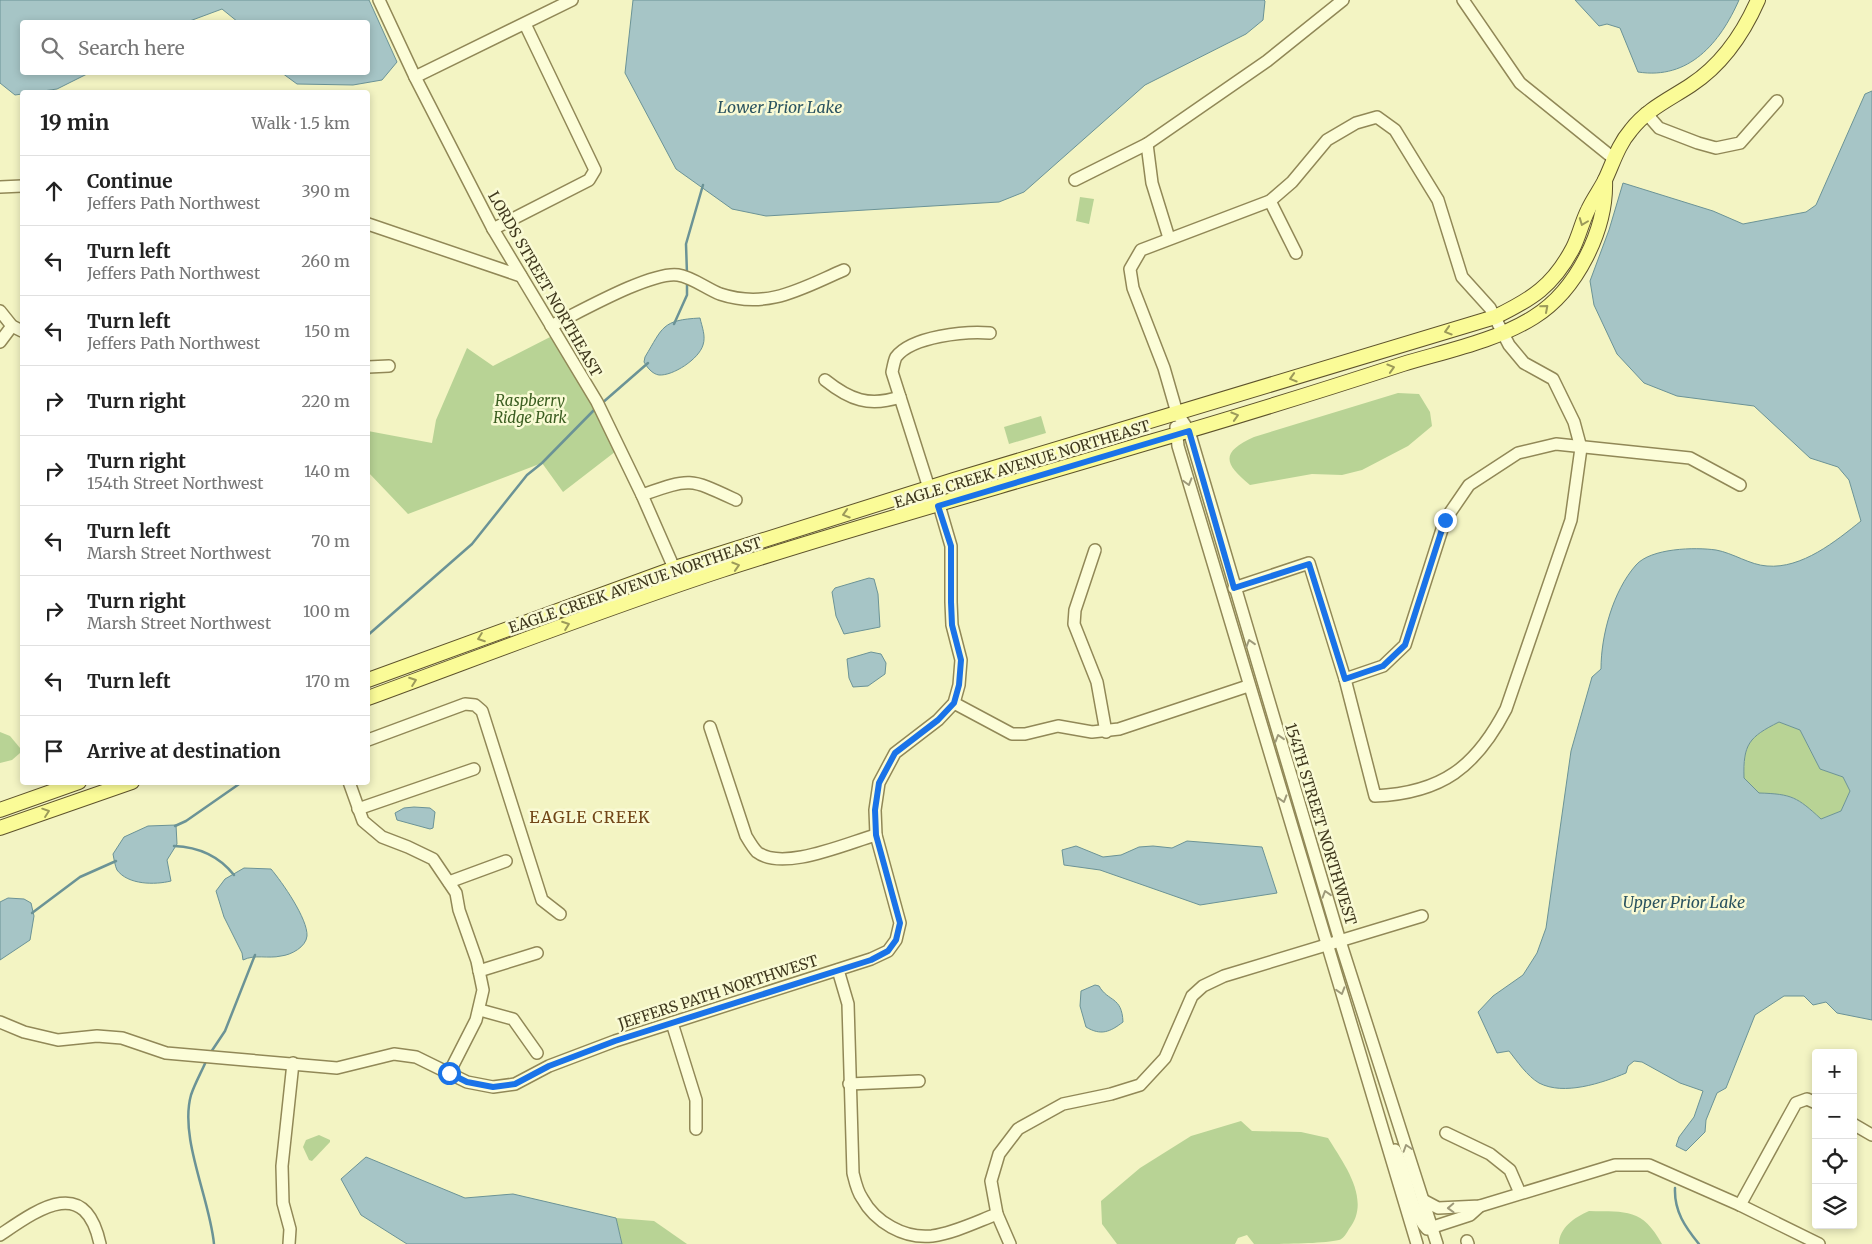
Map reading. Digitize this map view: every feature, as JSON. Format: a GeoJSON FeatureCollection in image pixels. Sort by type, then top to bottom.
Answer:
{"type":"FeatureCollection","features":[{"type":"Feature","properties":{"kind":"main road","name":"EAGLE CREEK AVENUE NORTHEAST"},"geometry":{"type":"LineString","coordinates":[[370,679],[674,568],[929,488],[1177,413],[1499,325],[1535,317],[1562,293],[1577,274],[1590,250],[1606,198],[1605,179],[1613,158],[1630,131],[1646,114],[1690,86],[1716,65],[1732,47],[1748,23],[1758,0]]}},
{"type":"Feature","properties":{"kind":"main road","name":"EAGLE CREEK AVENUE NORTHEAST"},"geometry":{"type":"LineString","coordinates":[[370,697],[681,584],[844,533],[1189,431],[1499,325]]}},
{"type":"Feature","properties":{"kind":"main road"},"geometry":{"type":"LineString","coordinates":[[844,533],[871,517],[924,499],[928,496],[929,488]]}},
{"type":"Feature","properties":{"kind":"main road"},"geometry":{"type":"LineString","coordinates":[[0,810],[71,785]]}},
{"type":"Feature","properties":{"kind":"main road"},"geometry":{"type":"LineString","coordinates":[[0,828],[123,785]]}},
{"type":"Feature","properties":{"kind":"street","name":"LORDS STREET NORTHEAST"},"geometry":{"type":"LineString","coordinates":[[379,0],[414,77],[493,230],[597,402],[642,495],[681,584]]}},
{"type":"Feature","properties":{"kind":"street"},"geometry":{"type":"LineString","coordinates":[[414,77],[572,0]]}},
{"type":"Feature","properties":{"kind":"street"},"geometry":{"type":"LineString","coordinates":[[1075,180],[1146,144],[1267,61],[1343,0]]}},
{"type":"Feature","properties":{"kind":"street"},"geometry":{"type":"LineString","coordinates":[[1463,0],[1520,83],[1613,158]]}},
{"type":"Feature","properties":{"kind":"street"},"geometry":{"type":"LineString","coordinates":[[493,230],[589,180],[595,170],[525,24]]}},
{"type":"Feature","properties":{"kind":"street"},"geometry":{"type":"LineString","coordinates":[[1646,114],[1659,128],[1716,148],[1740,143],[1777,101]]}},
{"type":"Feature","properties":{"kind":"street"},"geometry":{"type":"LineString","coordinates":[[1234,588],[1309,564],[1345,679],[1375,796],[1402,795],[1433,786],[1464,768],[1492,735],[1506,709],[1570,520],[1581,448],[1574,422],[1553,378],[1524,363],[1509,346],[1484,301],[1462,277],[1438,200],[1395,130],[1377,117],[1356,123],[1327,140],[1292,182],[1270,201],[1296,253]]}},
{"type":"Feature","properties":{"kind":"street"},"geometry":{"type":"LineString","coordinates":[[1146,144],[1152,183],[1169,238]]}},
{"type":"Feature","properties":{"kind":"street"},"geometry":{"type":"LineString","coordinates":[[0,187],[20,186]]}},
{"type":"Feature","properties":{"kind":"street","name":"154TH STREET NORTHWEST"},"geometry":{"type":"LineString","coordinates":[[1270,201],[1141,250],[1130,269],[1133,288],[1164,368],[1177,413],[1189,431],[1340,941],[1437,1244]]}},
{"type":"Feature","properties":{"kind":"street"},"geometry":{"type":"LineString","coordinates":[[370,225],[521,276]]}},
{"type":"Feature","properties":{"kind":"street"},"geometry":{"type":"LineString","coordinates":[[551,326],[644,281],[678,275],[721,294],[752,300],[774,299],[844,270]]}},
{"type":"Feature","properties":{"kind":"street"},"geometry":{"type":"LineString","coordinates":[[0,311],[17,328],[0,342]]}},
{"type":"Feature","properties":{"kind":"street"},"geometry":{"type":"LineString","coordinates":[[929,488],[892,372],[895,358],[905,349],[958,333],[990,333]]}},
{"type":"Feature","properties":{"kind":"street"},"geometry":{"type":"LineString","coordinates":[[370,367],[389,366]]}},
{"type":"Feature","properties":{"kind":"street"},"geometry":{"type":"LineString","coordinates":[[825,380],[840,392],[869,403],[883,403],[900,397]]}},
{"type":"Feature","properties":{"kind":"street","name":"154TH STREET NORTHWEST"},"geometry":{"type":"LineString","coordinates":[[1177,413],[1175,435],[1248,686],[1418,1244]]}},
{"type":"Feature","properties":{"kind":"street"},"geometry":{"type":"LineString","coordinates":[[1345,679],[1383,666],[1405,645],[1445,520],[1469,485],[1518,453],[1556,444],[1690,458],[1740,485]]}},
{"type":"Feature","properties":{"kind":"street"},"geometry":{"type":"LineString","coordinates":[[642,495],[680,482],[698,482],[736,500]]}},
{"type":"Feature","properties":{"kind":"street"},"geometry":{"type":"LineString","coordinates":[[938,506],[951,546],[952,625],[961,660],[959,685],[954,703],[1012,734],[1025,734],[1058,726],[1092,732],[1106,732],[1248,686]]}},
{"type":"Feature","properties":{"kind":"street"},"geometry":{"type":"LineString","coordinates":[[1095,550],[1075,610],[1074,624],[1097,682],[1106,732]]}},
{"type":"Feature","properties":{"kind":"street","name":"JEFFERS PATH NORTHWEST"},"geometry":{"type":"LineString","coordinates":[[0,1022],[24,1032],[58,1040],[97,1036],[122,1038],[166,1053],[293,1062],[337,1068],[394,1054],[416,1057],[467,1082],[493,1087],[515,1084],[549,1066],[615,1041],[871,960],[888,951],[896,940],[900,923],[876,835],[875,810],[879,783],[895,753],[938,720],[954,703]]}},
{"type":"Feature","properties":{"kind":"street"},"geometry":{"type":"LineString","coordinates":[[370,739],[465,704],[474,705],[482,711],[542,900],[560,914]]}},
{"type":"Feature","properties":{"kind":"street"},"geometry":{"type":"LineString","coordinates":[[710,726],[746,836],[757,852],[774,859],[794,859],[876,835]]}},
{"type":"Feature","properties":{"kind":"street"},"geometry":{"type":"LineString","coordinates":[[358,808],[474,769]]}},
{"type":"Feature","properties":{"kind":"street"},"geometry":{"type":"LineString","coordinates":[[350,785],[363,821],[382,837],[433,859],[456,892],[459,910],[484,990],[480,1010],[469,1037],[449,1073]]}},
{"type":"Feature","properties":{"kind":"street"},"geometry":{"type":"LineString","coordinates":[[449,882],[506,861]]}},
{"type":"Feature","properties":{"kind":"street"},"geometry":{"type":"LineString","coordinates":[[1010,1244],[997,1214],[991,1181],[999,1154],[1018,1129],[1063,1104],[1111,1094],[1140,1084],[1165,1058],[1192,996],[1203,986],[1224,976],[1422,916]]}},
{"type":"Feature","properties":{"kind":"street"},"geometry":{"type":"LineString","coordinates":[[479,971],[537,953]]}},
{"type":"Feature","properties":{"kind":"street"},"geometry":{"type":"LineString","coordinates":[[838,970],[848,1004],[853,1173],[861,1198],[877,1219],[902,1232],[930,1236],[954,1231],[997,1214]]}},
{"type":"Feature","properties":{"kind":"street"},"geometry":{"type":"LineString","coordinates":[[480,1010],[513,1018],[537,1053]]}},
{"type":"Feature","properties":{"kind":"street"},"geometry":{"type":"LineString","coordinates":[[672,1023],[696,1100],[696,1129]]}},
{"type":"Feature","properties":{"kind":"street"},"geometry":{"type":"LineString","coordinates":[[289,1244],[290,1229],[283,1203],[282,1166],[293,1062]]}},
{"type":"Feature","properties":{"kind":"street"},"geometry":{"type":"LineString","coordinates":[[849,1084],[919,1081]]}},
{"type":"Feature","properties":{"kind":"street"},"geometry":{"type":"LineString","coordinates":[[1740,1204],[1796,1103],[1807,1099],[1812,1101]]}},
{"type":"Feature","properties":{"kind":"street"},"geometry":{"type":"LineString","coordinates":[[1381,1121],[1403,1166],[1421,1223],[1427,1229],[1470,1215],[1480,1206]]}},
{"type":"Feature","properties":{"kind":"street"},"geometry":{"type":"LineString","coordinates":[[1857,1126],[1872,1135]]}},
{"type":"Feature","properties":{"kind":"street"},"geometry":{"type":"LineString","coordinates":[[1446,1133],[1490,1154],[1510,1170],[1520,1193]]}},
{"type":"Feature","properties":{"kind":"street"},"geometry":{"type":"LineString","coordinates":[[1423,1200],[1438,1208],[1480,1206],[1615,1165],[1649,1165],[1740,1204],[1820,1244]]}},
{"type":"Feature","properties":{"kind":"street"},"geometry":{"type":"LineString","coordinates":[[0,1235],[48,1204],[65,1202],[82,1208],[97,1231],[100,1244]]}},
{"type":"Feature","properties":{"kind":"green space"},"geometry":{"type":"Polygon","coordinates":[[[1080,197],[1094,199],[1089,224],[1076,221],[1080,197]]]}},
{"type":"Feature","properties":{"kind":"green space","name":"Raspberry Ridge Park"},"geometry":{"type":"Polygon","coordinates":[[[556,334],[620,448],[563,492],[542,463],[408,514],[370,474],[370,431],[432,443],[436,420],[467,348],[493,366],[556,334]]]}},
{"type":"Feature","properties":{"kind":"green space"},"geometry":{"type":"Polygon","coordinates":[[[1398,393],[1419,394],[1430,412],[1432,426],[1408,446],[1362,470],[1342,475],[1312,474],[1250,485],[1231,464],[1231,453],[1243,442],[1254,437],[1398,393]]]}},
{"type":"Feature","properties":{"kind":"green space"},"geometry":{"type":"Polygon","coordinates":[[[1041,416],[1046,433],[1009,444],[1004,427],[1041,416]]]}},
{"type":"Feature","properties":{"kind":"green space"},"geometry":{"type":"Polygon","coordinates":[[[1779,722],[1800,730],[1820,769],[1843,777],[1850,791],[1841,811],[1821,819],[1800,801],[1793,798],[1779,794],[1759,793],[1744,778],[1745,757],[1750,743],[1760,733],[1779,722]]]}},
{"type":"Feature","properties":{"kind":"green space"},"geometry":{"type":"Polygon","coordinates":[[[0,732],[10,736],[20,748],[20,753],[12,760],[0,763],[0,732]]]}},
{"type":"Feature","properties":{"kind":"green space"},"geometry":{"type":"Polygon","coordinates":[[[1241,1121],[1252,1131],[1301,1132],[1328,1138],[1348,1171],[1357,1194],[1358,1206],[1355,1218],[1343,1237],[1339,1240],[1298,1244],[1254,1244],[1247,1235],[1238,1238],[1235,1244],[1117,1244],[1102,1224],[1101,1201],[1140,1168],[1191,1136],[1241,1121]]]}},
{"type":"Feature","properties":{"kind":"green space"},"geometry":{"type":"Polygon","coordinates":[[[319,1135],[330,1140],[330,1142],[312,1161],[309,1160],[303,1147],[306,1140],[319,1135]]]}},
{"type":"Feature","properties":{"kind":"green space"},"geometry":{"type":"Polygon","coordinates":[[[1589,1211],[1632,1214],[1648,1224],[1662,1244],[1559,1244],[1565,1228],[1578,1216],[1589,1211]]]}},
{"type":"Feature","properties":{"kind":"green space"},"geometry":{"type":"Polygon","coordinates":[[[616,1218],[654,1221],[687,1244],[622,1244],[616,1218]]]}},
{"type":"Feature","properties":{"kind":"water"},"geometry":{"type":"Polygon","coordinates":[[[0,0],[369,0],[397,62],[382,80],[353,85],[297,84],[285,75],[370,75],[370,20],[236,20],[222,9],[192,20],[20,20],[20,75],[85,75],[57,89],[20,90],[20,94],[15,95],[0,83],[0,0]]]}},
{"type":"Feature","properties":{"kind":"water","name":"Lower Prior Lake"},"geometry":{"type":"Polygon","coordinates":[[[633,0],[1265,1],[1263,20],[1246,34],[1145,85],[1024,192],[999,202],[766,216],[732,209],[676,169],[625,73],[633,0]]]}},
{"type":"Feature","properties":{"kind":"water"},"geometry":{"type":"Polygon","coordinates":[[[1575,0],[1739,0],[1722,31],[1700,55],[1687,64],[1673,70],[1656,73],[1638,72],[1620,28],[1607,24],[1599,26],[1575,0]]]}},
{"type":"Feature","properties":{"kind":"water","name":"Upper Prior Lake"},"geometry":{"type":"Polygon","coordinates":[[[1872,91],[1872,1020],[1837,1013],[1826,1002],[1813,1005],[1804,996],[1784,996],[1755,1015],[1726,1088],[1717,1093],[1706,1120],[1705,1132],[1686,1151],[1676,1146],[1679,1137],[1694,1117],[1703,1091],[1680,1083],[1642,1062],[1634,1061],[1628,1066],[1626,1073],[1606,1081],[1583,1087],[1549,1087],[1539,1083],[1530,1076],[1509,1051],[1497,1053],[1478,1012],[1493,996],[1523,975],[1537,953],[1546,928],[1571,751],[1592,677],[1601,669],[1603,642],[1610,614],[1621,587],[1636,565],[1643,559],[1662,552],[1697,549],[1716,550],[1761,565],[1780,566],[1793,563],[1818,552],[1861,521],[1849,480],[1838,467],[1810,458],[1754,406],[1677,396],[1644,383],[1617,354],[1594,305],[1590,281],[1609,230],[1623,183],[1713,211],[1743,224],[1806,212],[1816,205],[1865,94],[1872,91]],[[1779,722],[1754,737],[1745,757],[1744,778],[1759,793],[1779,794],[1793,798],[1800,801],[1821,819],[1841,811],[1850,791],[1843,777],[1820,769],[1800,730],[1779,722]]]}},
{"type":"Feature","properties":{"kind":"water"},"geometry":{"type":"Polygon","coordinates":[[[700,318],[704,342],[696,356],[685,366],[665,375],[659,375],[650,370],[644,362],[645,357],[660,332],[671,323],[700,318]]]}},
{"type":"Feature","properties":{"kind":"water"},"geometry":{"type":"Polygon","coordinates":[[[869,578],[874,579],[878,594],[880,627],[844,634],[836,616],[832,592],[835,588],[869,578]]]}},
{"type":"Feature","properties":{"kind":"water"},"geometry":{"type":"Polygon","coordinates":[[[871,652],[881,654],[886,663],[885,674],[868,686],[853,687],[849,678],[847,659],[871,652]]]}},
{"type":"Feature","properties":{"kind":"water"},"geometry":{"type":"Polygon","coordinates":[[[404,808],[430,808],[435,812],[433,828],[430,829],[397,820],[395,813],[404,808]]]}},
{"type":"Feature","properties":{"kind":"water"},"geometry":{"type":"Polygon","coordinates":[[[176,825],[177,844],[167,860],[171,881],[142,883],[128,879],[117,870],[113,854],[124,837],[148,826],[176,825]]]}},
{"type":"Feature","properties":{"kind":"water"},"geometry":{"type":"Polygon","coordinates":[[[1187,841],[1262,847],[1277,893],[1200,905],[1100,870],[1064,865],[1062,850],[1076,846],[1103,857],[1121,855],[1139,847],[1172,848],[1187,841]]]}},
{"type":"Feature","properties":{"kind":"water"},"geometry":{"type":"Polygon","coordinates":[[[244,868],[271,869],[287,891],[299,911],[306,929],[306,940],[297,950],[276,957],[252,957],[243,960],[242,953],[224,917],[216,891],[225,879],[244,868]]]}},
{"type":"Feature","properties":{"kind":"water"},"geometry":{"type":"Polygon","coordinates":[[[8,898],[24,899],[31,903],[34,916],[30,940],[0,960],[0,902],[8,898]]]}},
{"type":"Feature","properties":{"kind":"water"},"geometry":{"type":"Polygon","coordinates":[[[1095,985],[1099,986],[1106,995],[1117,1003],[1122,1014],[1123,1022],[1105,1032],[1091,1030],[1086,1027],[1080,1006],[1081,991],[1095,985]]]}},
{"type":"Feature","properties":{"kind":"water"},"geometry":{"type":"Polygon","coordinates":[[[366,1157],[465,1198],[513,1194],[616,1218],[622,1244],[407,1244],[361,1215],[341,1179],[366,1157]]]}},
{"type":"Feature","properties":{"kind":"waterway"},"geometry":{"type":"LineString","coordinates":[[687,274],[686,244],[703,185]]}},
{"type":"Feature","properties":{"kind":"waterway"},"geometry":{"type":"LineString","coordinates":[[674,324],[687,295],[687,282]]}},
{"type":"Feature","properties":{"kind":"waterway"},"geometry":{"type":"LineString","coordinates":[[601,404],[648,363]]}},
{"type":"Feature","properties":{"kind":"waterway"},"geometry":{"type":"LineString","coordinates":[[370,633],[472,544],[527,475],[542,463],[597,407]]}},
{"type":"Feature","properties":{"kind":"waterway"},"geometry":{"type":"LineString","coordinates":[[175,826],[186,821],[238,785]]}},
{"type":"Feature","properties":{"kind":"waterway"},"geometry":{"type":"LineString","coordinates":[[174,846],[192,848],[208,854],[222,863],[234,875]]}},
{"type":"Feature","properties":{"kind":"waterway"},"geometry":{"type":"LineString","coordinates":[[32,913],[80,877],[116,861]]}},
{"type":"Feature","properties":{"kind":"waterway"},"geometry":{"type":"LineString","coordinates":[[211,1052],[225,1031],[255,955]]}},
{"type":"Feature","properties":{"kind":"waterway"},"geometry":{"type":"LineString","coordinates":[[207,1059],[194,1086],[188,1112],[192,1149],[214,1244]]}},
{"type":"Feature","properties":{"kind":"waterway"},"geometry":{"type":"LineString","coordinates":[[1675,1188],[1678,1211],[1699,1244]]}},
{"type":"Feature","properties":{"kind":"district","name":"EAGLE CREEK"},"geometry":{"type":"Point","coordinates":[590,817]}},
{"type":"Feature","properties":{"kind":"route"},"geometry":{"type":"LineString","coordinates":[[449,1073],[467,1082],[493,1087],[515,1084],[549,1066],[615,1041],[871,960],[888,951],[896,940],[900,923],[876,835],[875,810],[879,783],[895,753],[938,720],[954,703],[959,685],[961,660],[952,625],[951,546],[938,506],[1189,431],[1234,588],[1309,564],[1345,679],[1383,666],[1405,645],[1445,520]]}}]}
